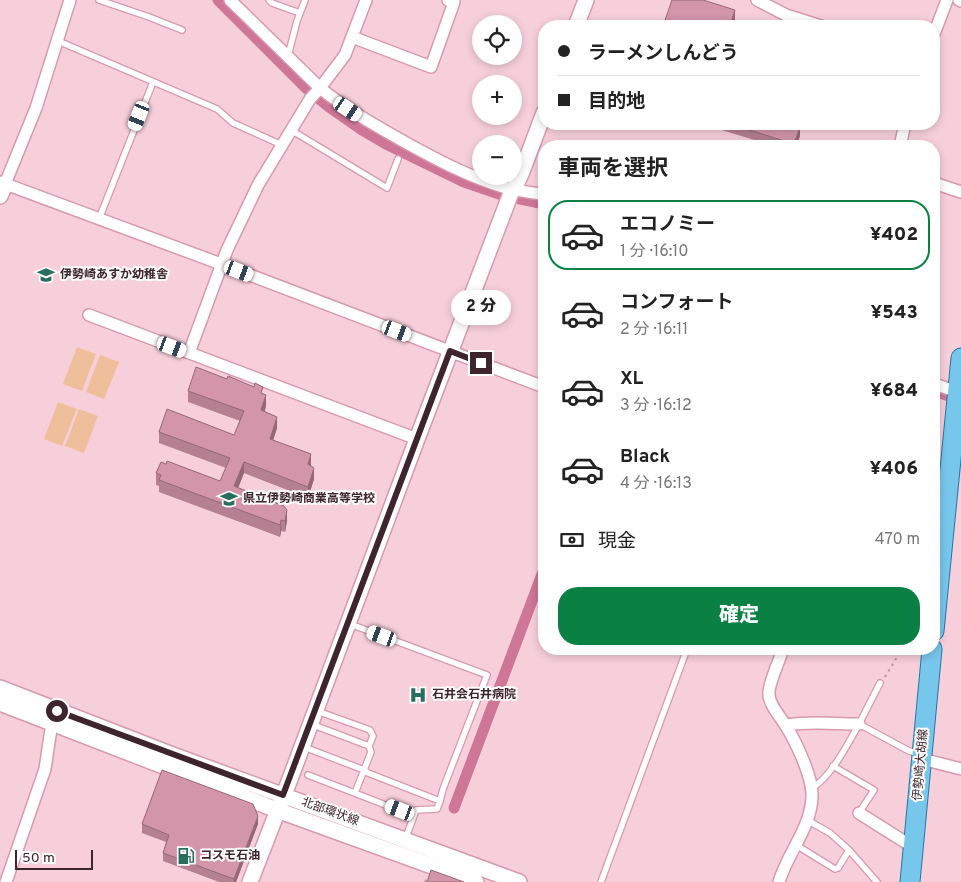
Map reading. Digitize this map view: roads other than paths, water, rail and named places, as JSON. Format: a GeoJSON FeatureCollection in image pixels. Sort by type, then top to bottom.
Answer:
{"type":"FeatureCollection","features":[{"type":"Feature","properties":{"kind":"main road"},"geometry":{"type":"LineString","coordinates":[[940,584],[953,498],[953,466],[961,358]]}},
{"type":"Feature","properties":{"kind":"main road","name":"伊勢崎大胡線"},"geometry":{"type":"LineString","coordinates":[[910,882],[931,655]]}},
{"type":"Feature","properties":{"kind":"street"},"geometry":{"type":"LineString","coordinates":[[70,0],[36,108],[2,187],[99,219],[538,385]]}},
{"type":"Feature","properties":{"kind":"street"},"geometry":{"type":"LineString","coordinates":[[230,0],[320,88],[360,117],[429,156],[511,195],[538,195]]}},
{"type":"Feature","properties":{"kind":"street"},"geometry":{"type":"LineString","coordinates":[[189,353],[221,264],[258,185],[310,99],[345,55],[366,0]]}},
{"type":"Feature","properties":{"kind":"street"},"geometry":{"type":"LineString","coordinates":[[352,37],[431,66],[454,2],[448,0]]}},
{"type":"Feature","properties":{"kind":"street"},"geometry":{"type":"LineString","coordinates":[[578,20],[586,0]]}},
{"type":"Feature","properties":{"kind":"street"},"geometry":{"type":"LineString","coordinates":[[760,0],[786,15],[801,20]]}},
{"type":"Feature","properties":{"kind":"street"},"geometry":{"type":"LineString","coordinates":[[939,20],[947,0]]}},
{"type":"Feature","properties":{"kind":"street"},"geometry":{"type":"LineString","coordinates":[[250,882],[416,439],[538,129]]}},
{"type":"Feature","properties":{"kind":"street"},"geometry":{"type":"LineString","coordinates":[[940,186],[961,192]]}},
{"type":"Feature","properties":{"kind":"street"},"geometry":{"type":"LineString","coordinates":[[89,315],[416,439]]}},
{"type":"Feature","properties":{"kind":"street"},"geometry":{"type":"LineString","coordinates":[[940,386],[959,392]]}},
{"type":"Feature","properties":{"kind":"street"},"geometry":{"type":"LineString","coordinates":[[780,882],[803,832],[812,800],[812,788],[804,763],[786,725],[771,702],[769,692],[781,655]]}},
{"type":"Feature","properties":{"kind":"street","name":"北部環状線"},"geometry":{"type":"LineString","coordinates":[[0,688],[55,717],[277,810],[476,882]]}},
{"type":"Feature","properties":{"kind":"street","name":"北部環状線"},"geometry":{"type":"LineString","coordinates":[[0,703],[55,717],[283,795],[520,882]]}},
{"type":"Feature","properties":{"kind":"street"},"geometry":{"type":"LineString","coordinates":[[6,882],[45,769],[51,729],[55,717]]}},
{"type":"Feature","properties":{"kind":"street"},"geometry":{"type":"LineString","coordinates":[[786,725],[817,722],[859,724]]}},
{"type":"Feature","properties":{"kind":"street"},"geometry":{"type":"LineString","coordinates":[[922,757],[961,769]]}},
{"type":"Feature","properties":{"kind":"street"},"geometry":{"type":"LineString","coordinates":[[859,813],[914,846]]}},
{"type":"Feature","properties":{"kind":"lane"},"geometry":{"type":"LineString","coordinates":[[99,0],[149,16],[182,30]]}},
{"type":"Feature","properties":{"kind":"lane"},"geometry":{"type":"LineString","coordinates":[[269,0],[272,3],[300,13]]}},
{"type":"Feature","properties":{"kind":"lane"},"geometry":{"type":"LineString","coordinates":[[288,56],[297,21],[305,0]]}},
{"type":"Feature","properties":{"kind":"lane"},"geometry":{"type":"LineString","coordinates":[[58,41],[217,109],[233,123],[282,145]]}},
{"type":"Feature","properties":{"kind":"lane"},"geometry":{"type":"LineString","coordinates":[[99,219],[153,82]]}},
{"type":"Feature","properties":{"kind":"lane"},"geometry":{"type":"LineString","coordinates":[[291,130],[387,188],[398,159]]}},
{"type":"Feature","properties":{"kind":"lane"},"geometry":{"type":"LineString","coordinates":[[348,623],[487,675],[437,809],[416,810],[405,840]]}},
{"type":"Feature","properties":{"kind":"lane"},"geometry":{"type":"LineString","coordinates":[[601,882],[685,655]]}},
{"type":"Feature","properties":{"kind":"lane"},"geometry":{"type":"LineString","coordinates":[[812,788],[818,784],[846,748],[880,683]]}},
{"type":"Feature","properties":{"kind":"lane"},"geometry":{"type":"LineString","coordinates":[[313,717],[369,746]]}},
{"type":"Feature","properties":{"kind":"lane"},"geometry":{"type":"LineString","coordinates":[[313,717],[370,730],[373,736],[369,746],[370,752],[355,793]]}},
{"type":"Feature","properties":{"kind":"lane"},"geometry":{"type":"LineString","coordinates":[[859,724],[922,757]]}},
{"type":"Feature","properties":{"kind":"lane"},"geometry":{"type":"LineString","coordinates":[[302,746],[440,801]]}},
{"type":"Feature","properties":{"kind":"lane"},"geometry":{"type":"LineString","coordinates":[[833,766],[874,790],[859,813]]}},
{"type":"Feature","properties":{"kind":"lane"},"geometry":{"type":"LineString","coordinates":[[308,775],[414,816]]}},
{"type":"Feature","properties":{"kind":"lane"},"geometry":{"type":"LineString","coordinates":[[807,820],[830,834],[849,850],[877,882]]}},
{"type":"Feature","properties":{"kind":"lane"},"geometry":{"type":"LineString","coordinates":[[796,845],[835,869],[838,868],[849,850]]}},
{"type":"Feature","properties":{"kind":"waterway"},"geometry":{"type":"LineString","coordinates":[[218,0],[306,88],[362,130],[386,144],[464,182],[502,195],[538,203]]}},
{"type":"Feature","properties":{"kind":"waterway"},"geometry":{"type":"LineString","coordinates":[[940,393],[949,396]]}},
{"type":"Feature","properties":{"kind":"waterway"},"geometry":{"type":"LineString","coordinates":[[454,808],[538,585]]}},
{"type":"Feature","properties":{"kind":"place","name":"伊勢崎あすか幼稚舎"},"geometry":{"type":"Point","coordinates":[46,275]}},
{"type":"Feature","properties":{"kind":"place","name":"県立伊勢崎商業高等学校"},"geometry":{"type":"Point","coordinates":[229,499]}},
{"type":"Feature","properties":{"kind":"place","name":"石井会石井病院"},"geometry":{"type":"Point","coordinates":[418,695]}},
{"type":"Feature","properties":{"kind":"place","name":"コスモ石油"},"geometry":{"type":"Point","coordinates":[186,856]}}]}
